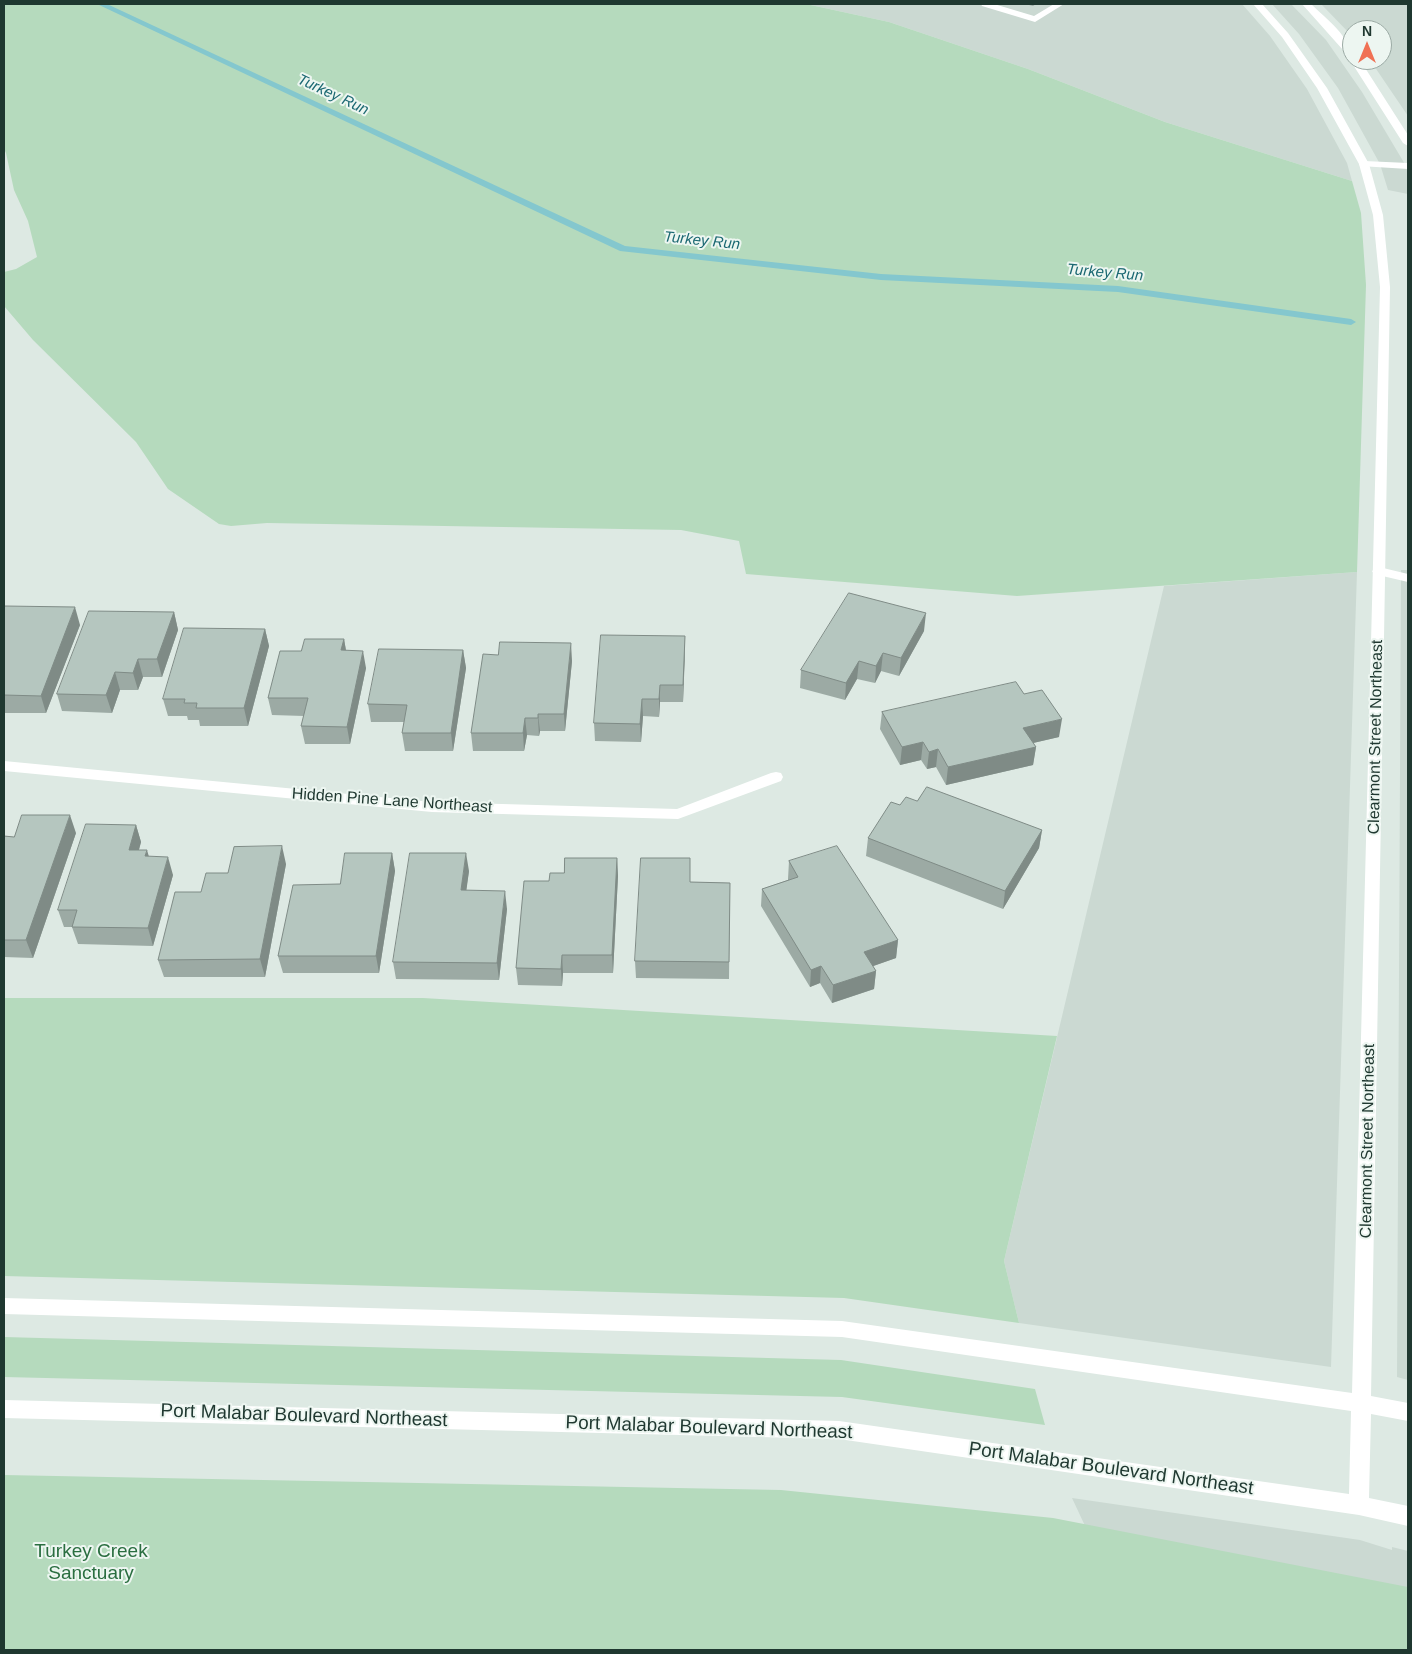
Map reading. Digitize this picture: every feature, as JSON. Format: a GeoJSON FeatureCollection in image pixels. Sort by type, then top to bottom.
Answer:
{"type":"FeatureCollection","features":[{"type":"Feature","properties":{"kind":"street"},"geometry":{"type":"LineString","coordinates":[[985,4],[1035,19],[1060,4]]}},
{"type":"Feature","properties":{"kind":"street","name":"Clearmont Street Northeast"},"geometry":{"type":"LineString","coordinates":[[1257,4],[1285,34],[1322,88],[1364,164],[1378,215],[1385,287],[1363,1404],[1359,1504]]}},
{"type":"Feature","properties":{"kind":"street"},"geometry":{"type":"LineString","coordinates":[[1306,4],[1342,42]]}},
{"type":"Feature","properties":{"kind":"street"},"geometry":{"type":"LineString","coordinates":[[1362,70],[1408,143]]}},
{"type":"Feature","properties":{"kind":"street"},"geometry":{"type":"LineString","coordinates":[[1364,164],[1408,166]]}},
{"type":"Feature","properties":{"kind":"street"},"geometry":{"type":"LineString","coordinates":[[1379,571],[1408,578]]}},
{"type":"Feature","properties":{"kind":"street","name":"Hidden Pine Lane Northeast"},"geometry":{"type":"LineString","coordinates":[[4,766],[432,807],[678,814],[776,777]]}},
{"type":"Feature","properties":{"kind":"street"},"geometry":{"type":"LineString","coordinates":[[4,1306],[842,1328],[1408,1412]]}},
{"type":"Feature","properties":{"kind":"street","name":"Port Malabar Boulevard Northeast"},"geometry":{"type":"LineString","coordinates":[[4,1409],[839,1430],[1359,1504],[1408,1516]]}},
{"type":"Feature","properties":{"kind":"shaded area"},"geometry":{"type":"Polygon","coordinates":[[[806,4],[1242,4],[1270,36],[1307,89],[1347,163],[1352,181],[1165,122],[1028,69],[889,22],[806,4]]]}},
{"type":"Feature","properties":{"kind":"shaded area"},"geometry":{"type":"Polygon","coordinates":[[[1272,4],[1291,4],[1326,40],[1342,63],[1342,70],[1347,70],[1362,92],[1406,166],[1408,194],[1388,190],[1380,164],[1338,88],[1299,34],[1272,4]]]}},
{"type":"Feature","properties":{"kind":"shaded area"},"geometry":{"type":"Polygon","coordinates":[[[1321,4],[1408,4],[1408,116],[1377,70],[1392,70],[1392,20],[1342,20],[1342,26],[1321,4]]]}},
{"type":"Feature","properties":{"kind":"shaded area"},"geometry":{"type":"Polygon","coordinates":[[[1401,570],[1408,570],[1408,1380],[1397,1377],[1401,570]]]}},
{"type":"Feature","properties":{"kind":"shaded area"},"geometry":{"type":"Polygon","coordinates":[[[1357,572],[1331,1367],[1019,1323],[1004,1261],[1164,586],[1357,572]]]}},
{"type":"Feature","properties":{"kind":"shaded area"},"geometry":{"type":"Polygon","coordinates":[[[1072,1498],[1360,1540],[1392,1550],[1392,1547],[1408,1551],[1408,1650],[1143,1650],[1072,1498]]]}},
{"type":"Feature","properties":{"kind":"green space"},"geometry":{"type":"Polygon","coordinates":[[[4,4],[806,4],[889,22],[1028,69],[1165,122],[1352,181],[1361,213],[1366,285],[1357,572],[1017,596],[746,574],[739,541],[681,530],[267,523],[231,526],[219,524],[168,489],[136,442],[33,340],[4,306],[4,272],[16,269],[37,257],[28,221],[14,190],[4,149],[4,4]]]}},
{"type":"Feature","properties":{"kind":"green space"},"geometry":{"type":"Polygon","coordinates":[[[4,998],[423,998],[1057,1036],[1004,1261],[1019,1323],[844,1298],[4,1276],[4,998]]]}},
{"type":"Feature","properties":{"kind":"green space"},"geometry":{"type":"Polygon","coordinates":[[[4,1337],[841,1360],[1035,1389],[1045,1425],[842,1397],[4,1377],[4,1337]]]}},
{"type":"Feature","properties":{"kind":"green space","name":"Turkey Creek Sanctuary"},"geometry":{"type":"Polygon","coordinates":[[[4,1475],[781,1490],[1053,1518],[1408,1587],[1408,1650],[4,1650],[4,1475]]]}},
{"type":"Feature","properties":{"kind":"building"},"geometry":{"type":"Polygon","coordinates":[[[849,593],[926,613],[901,658],[883,653],[876,666],[859,661],[846,683],[801,670],[849,593]]]}},
{"type":"Feature","properties":{"kind":"building"},"geometry":{"type":"Polygon","coordinates":[[[4,606],[75,607],[41,696],[4,695],[4,606]]]}},
{"type":"Feature","properties":{"kind":"building"},"geometry":{"type":"Polygon","coordinates":[[[89,611],[174,612],[157,659],[138,659],[133,673],[115,672],[106,695],[57,694],[89,611]]]}},
{"type":"Feature","properties":{"kind":"building"},"geometry":{"type":"Polygon","coordinates":[[[184,628],[265,629],[244,708],[196,708],[197,703],[184,703],[185,699],[163,699],[184,628]]]}},
{"type":"Feature","properties":{"kind":"building"},"geometry":{"type":"Polygon","coordinates":[[[601,635],[685,636],[683,685],[660,685],[659,699],[642,699],[640,724],[594,723],[601,635]]]}},
{"type":"Feature","properties":{"kind":"building"},"geometry":{"type":"Polygon","coordinates":[[[305,639],[344,639],[341,650],[363,651],[347,727],[301,726],[308,698],[268,698],[280,651],[301,651],[305,639]]]}},
{"type":"Feature","properties":{"kind":"building"},"geometry":{"type":"Polygon","coordinates":[[[500,642],[571,643],[564,714],[538,714],[538,718],[525,718],[523,733],[471,733],[483,654],[498,655],[500,642]]]}},
{"type":"Feature","properties":{"kind":"building"},"geometry":{"type":"Polygon","coordinates":[[[379,649],[463,650],[451,733],[402,733],[407,705],[368,704],[379,649]]]}},
{"type":"Feature","properties":{"kind":"building"},"geometry":{"type":"Polygon","coordinates":[[[1016,682],[1024,694],[1042,690],[1062,719],[1023,728],[1036,747],[948,767],[938,749],[929,752],[923,742],[902,747],[882,712],[1016,682]]]}},
{"type":"Feature","properties":{"kind":"building"},"geometry":{"type":"Polygon","coordinates":[[[927,787],[1042,830],[1005,891],[868,838],[891,802],[900,805],[906,797],[917,801],[927,787]]]}},
{"type":"Feature","properties":{"kind":"building"},"geometry":{"type":"Polygon","coordinates":[[[22,815],[70,815],[26,940],[4,940],[4,836],[14,837],[22,815]]]}},
{"type":"Feature","properties":{"kind":"building"},"geometry":{"type":"Polygon","coordinates":[[[86,824],[136,825],[129,850],[147,850],[145,856],[168,857],[148,928],[72,927],[77,910],[58,910],[86,824]]]}},
{"type":"Feature","properties":{"kind":"building"},"geometry":{"type":"Polygon","coordinates":[[[282,846],[260,959],[158,960],[175,892],[201,892],[206,873],[228,873],[234,847],[282,846]]]}},
{"type":"Feature","properties":{"kind":"building"},"geometry":{"type":"Polygon","coordinates":[[[837,846],[898,940],[864,952],[876,971],[833,985],[821,966],[811,970],[762,889],[798,877],[789,861],[837,846]]]}},
{"type":"Feature","properties":{"kind":"building"},"geometry":{"type":"Polygon","coordinates":[[[345,853],[392,853],[376,956],[278,956],[293,885],[340,884],[345,853]]]}},
{"type":"Feature","properties":{"kind":"building"},"geometry":{"type":"Polygon","coordinates":[[[410,853],[466,853],[461,890],[505,891],[497,963],[393,962],[410,853]]]}},
{"type":"Feature","properties":{"kind":"building"},"geometry":{"type":"Polygon","coordinates":[[[565,858],[617,858],[612,955],[562,955],[561,969],[516,968],[524,881],[549,881],[550,873],[564,873],[565,858]]]}},
{"type":"Feature","properties":{"kind":"building"},"geometry":{"type":"Polygon","coordinates":[[[641,858],[690,858],[690,882],[730,883],[729,962],[635,961],[641,858]]]}},
{"type":"Feature","properties":{"kind":"waterway","name":"Turkey Run"},"geometry":{"type":"LineString","coordinates":[[101,4],[623,249],[881,277],[1118,289],[1351,322]]}}]}
